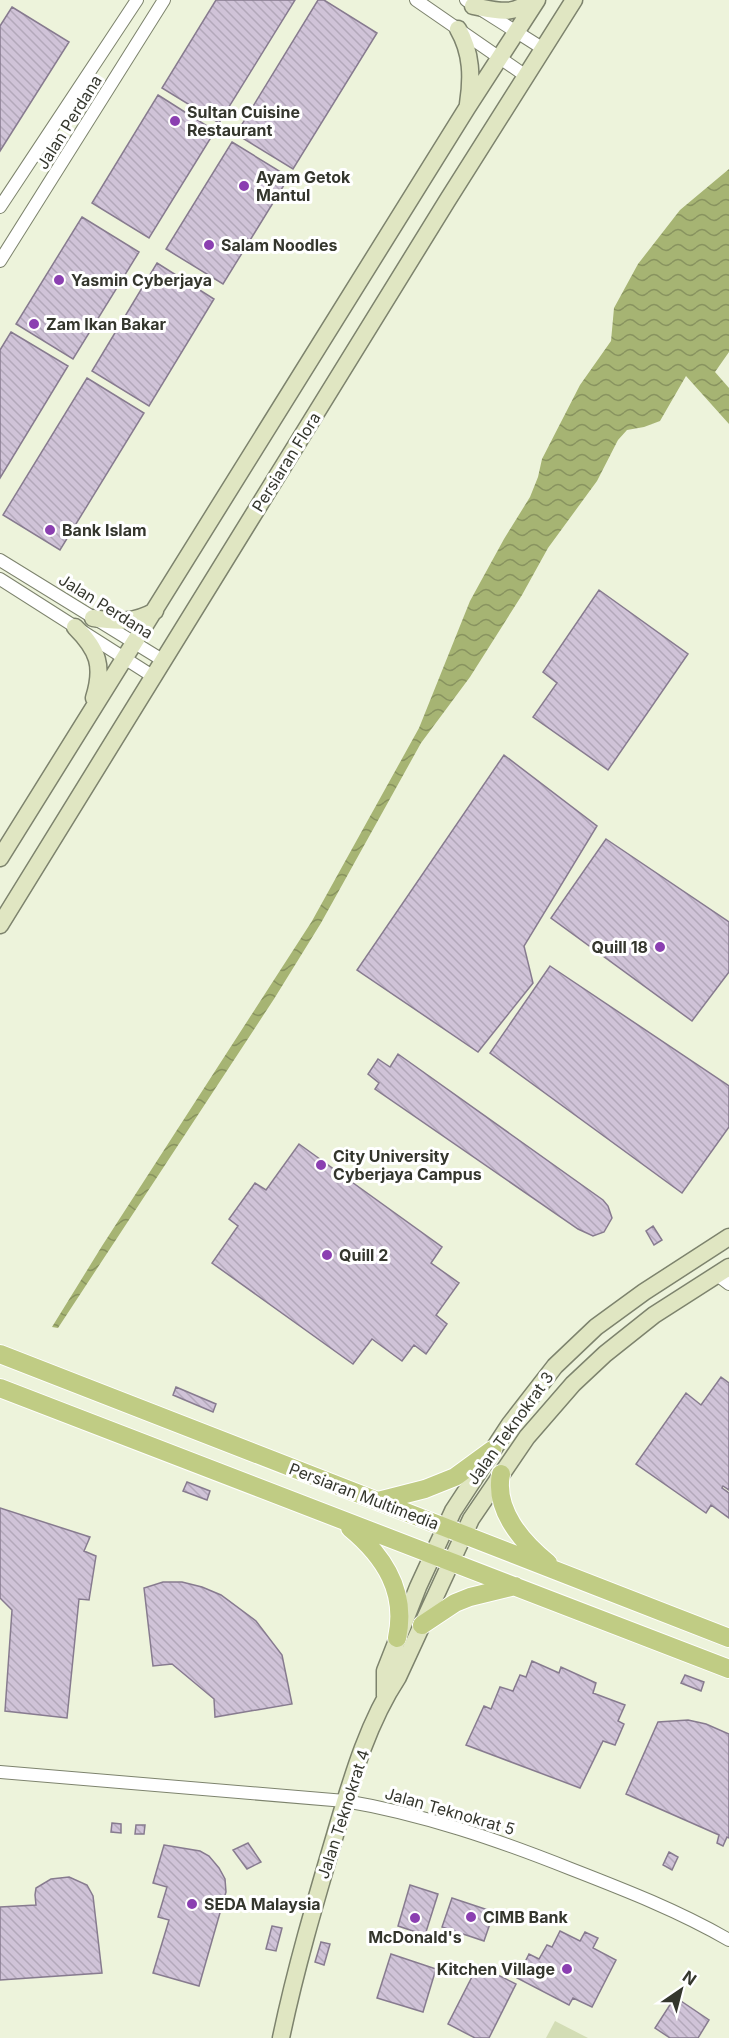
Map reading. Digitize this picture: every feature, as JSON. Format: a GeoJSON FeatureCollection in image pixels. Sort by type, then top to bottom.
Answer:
{"type":"FeatureCollection","features":[{"type":"Feature","properties":{"kind":"main road"},"geometry":{"type":"LineString","coordinates":[[469,3],[500,11],[524,6],[530,0]]}},
{"type":"Feature","properties":{"kind":"main road","name":"Persiaran Flora"},"geometry":{"type":"LineString","coordinates":[[0,858],[467,108],[537,0]]}},
{"type":"Feature","properties":{"kind":"main road","name":"Persiaran Flora"},"geometry":{"type":"LineString","coordinates":[[0,925],[542,48],[574,0]]}},
{"type":"Feature","properties":{"kind":"main road"},"geometry":{"type":"LineString","coordinates":[[458,29],[464,40],[471,73],[467,108]]}},
{"type":"Feature","properties":{"kind":"main road"},"geometry":{"type":"LineString","coordinates":[[93,618],[134,621],[155,610]]}},
{"type":"Feature","properties":{"kind":"main road"},"geometry":{"type":"LineString","coordinates":[[75,627],[88,640],[97,657],[98,685],[89,713]]}},
{"type":"Feature","properties":{"kind":"main road","name":"Jalan Teknokrat 3"},"geometry":{"type":"LineString","coordinates":[[433,1555],[460,1498],[492,1450],[537,1388],[579,1341],[644,1292],[729,1237]]}},
{"type":"Feature","properties":{"kind":"main road","name":"Jalan Teknokrat 3"},"geometry":{"type":"LineString","coordinates":[[464,1535],[471,1519],[501,1474],[552,1406],[605,1354],[654,1315],[725,1275]]}},
{"type":"Feature","properties":{"kind":"main road","name":"Persiaran Multimedia"},"geometry":{"type":"LineString","coordinates":[[0,1354],[729,1638]]}},
{"type":"Feature","properties":{"kind":"main road","name":"Persiaran Multimedia"},"geometry":{"type":"LineString","coordinates":[[0,1388],[729,1669]]}},
{"type":"Feature","properties":{"kind":"main road"},"geometry":{"type":"LineString","coordinates":[[378,1501],[455,1478],[492,1450]]}},
{"type":"Feature","properties":{"kind":"main road"},"geometry":{"type":"LineString","coordinates":[[501,1474],[499,1484],[501,1501],[512,1523],[537,1554],[560,1572]]}},
{"type":"Feature","properties":{"kind":"main road"},"geometry":{"type":"LineString","coordinates":[[337,1518],[366,1541],[378,1554],[390,1574],[400,1607],[401,1621],[398,1638]]}},
{"type":"Feature","properties":{"kind":"main road","name":"Jalan Teknokrat 4"},"geometry":{"type":"LineString","coordinates":[[281,2038],[316,1896],[350,1781],[385,1697],[398,1677],[464,1535]]}},
{"type":"Feature","properties":{"kind":"main road","name":"Jalan Teknokrat 4"},"geometry":{"type":"LineString","coordinates":[[385,1697],[385,1671],[433,1555]]}},
{"type":"Feature","properties":{"kind":"main road"},"geometry":{"type":"LineString","coordinates":[[422,1625],[455,1603],[470,1597],[515,1587]]}},
{"type":"Feature","properties":{"kind":"street","name":"Jalan Perdana"},"geometry":{"type":"LineString","coordinates":[[0,207],[137,0]]}},
{"type":"Feature","properties":{"kind":"street","name":"Jalan Perdana"},"geometry":{"type":"LineString","coordinates":[[0,261],[164,0]]}},
{"type":"Feature","properties":{"kind":"street"},"geometry":{"type":"LineString","coordinates":[[416,0],[526,76]]}},
{"type":"Feature","properties":{"kind":"street"},"geometry":{"type":"LineString","coordinates":[[469,3],[542,48]]}},
{"type":"Feature","properties":{"kind":"street","name":"Jalan Perdana"},"geometry":{"type":"LineString","coordinates":[[0,560],[164,661]]}},
{"type":"Feature","properties":{"kind":"street","name":"Jalan Perdana"},"geometry":{"type":"LineString","coordinates":[[0,579],[154,677]]}},
{"type":"Feature","properties":{"kind":"street","name":"Jalan Teknokrat 5"},"geometry":{"type":"LineString","coordinates":[[0,1772],[345,1801],[426,1818],[532,1853],[665,1907],[729,1940]]}},
{"type":"Feature","properties":{"kind":"shaded area"},"geometry":{"type":"Polygon","coordinates":[[[555,2021],[588,2038],[546,2038],[555,2021]]]}},
{"type":"Feature","properties":{"kind":"water"},"geometry":{"type":"Polygon","coordinates":[[[729,169],[729,352],[715,372],[729,388],[729,424],[686,376],[660,421],[627,430],[618,440],[597,481],[548,548],[522,595],[470,677],[421,743],[321,923],[274,999],[58,1328],[52,1327],[312,921],[419,728],[470,601],[530,497],[542,459],[580,385],[611,341],[614,308],[638,264],[680,210],[729,169]]]}},
{"type":"Feature","properties":{"kind":"building"},"geometry":{"type":"Polygon","coordinates":[[[216,0],[295,0],[219,123],[162,88],[216,0]]]}},
{"type":"Feature","properties":{"kind":"building"},"geometry":{"type":"Polygon","coordinates":[[[318,0],[324,0],[377,33],[293,169],[236,134],[318,0]]]}},
{"type":"Feature","properties":{"kind":"building"},"geometry":{"type":"Polygon","coordinates":[[[12,7],[69,42],[0,151],[0,26],[12,7]]]}},
{"type":"Feature","properties":{"kind":"building"},"geometry":{"type":"Polygon","coordinates":[[[158,95],[215,131],[149,238],[92,203],[158,95]]]}},
{"type":"Feature","properties":{"kind":"building"},"geometry":{"type":"Polygon","coordinates":[[[232,142],[289,177],[223,284],[166,249],[232,142]]]}},
{"type":"Feature","properties":{"kind":"building"},"geometry":{"type":"Polygon","coordinates":[[[82,217],[139,252],[73,359],[16,324],[82,217]]]}},
{"type":"Feature","properties":{"kind":"building"},"geometry":{"type":"Polygon","coordinates":[[[157,263],[214,299],[149,406],[92,371],[157,263]]]}},
{"type":"Feature","properties":{"kind":"building"},"geometry":{"type":"Polygon","coordinates":[[[11,332],[68,366],[0,478],[0,350],[11,332]]]}},
{"type":"Feature","properties":{"kind":"building"},"geometry":{"type":"Polygon","coordinates":[[[87,378],[144,413],[60,550],[3,515],[87,378]]]}},
{"type":"Feature","properties":{"kind":"building"},"geometry":{"type":"Polygon","coordinates":[[[599,590],[688,654],[608,770],[533,717],[557,683],[543,672],[599,590]]]}},
{"type":"Feature","properties":{"kind":"building"},"geometry":{"type":"Polygon","coordinates":[[[504,755],[597,826],[524,946],[533,983],[478,1052],[357,970],[504,755]]]}},
{"type":"Feature","properties":{"kind":"building","name":"Quill 18"},"geometry":{"type":"Polygon","coordinates":[[[606,839],[729,922],[729,972],[692,1021],[551,918],[606,839]]]}},
{"type":"Feature","properties":{"kind":"building"},"geometry":{"type":"Polygon","coordinates":[[[550,966],[729,1086],[729,1127],[682,1193],[490,1053],[550,966]]]}},
{"type":"Feature","properties":{"kind":"building"},"geometry":{"type":"Polygon","coordinates":[[[398,1054],[603,1200],[612,1218],[604,1232],[593,1236],[578,1229],[375,1089],[379,1083],[368,1074],[378,1059],[390,1067],[398,1054]]]}},
{"type":"Feature","properties":{"kind":"building","name":"Quill 2"},"geometry":{"type":"Polygon","coordinates":[[[299,1144],[442,1247],[431,1263],[459,1283],[436,1315],[447,1324],[426,1354],[414,1345],[402,1361],[372,1339],[353,1364],[212,1263],[238,1226],[229,1219],[255,1183],[266,1190],[299,1144]]]}},
{"type":"Feature","properties":{"kind":"building"},"geometry":{"type":"Polygon","coordinates":[[[653,1226],[662,1240],[654,1245],[646,1231],[653,1226]]]}},
{"type":"Feature","properties":{"kind":"building"},"geometry":{"type":"Polygon","coordinates":[[[721,1377],[729,1383],[729,1490],[723,1486],[722,1488],[729,1493],[729,1518],[711,1505],[706,1513],[636,1464],[686,1393],[701,1405],[721,1377]]]}},
{"type":"Feature","properties":{"kind":"building"},"geometry":{"type":"Polygon","coordinates":[[[176,1387],[216,1404],[213,1412],[173,1395],[176,1387]]]}},
{"type":"Feature","properties":{"kind":"building"},"geometry":{"type":"Polygon","coordinates":[[[187,1482],[210,1491],[207,1500],[183,1491],[187,1482]]]}},
{"type":"Feature","properties":{"kind":"building"},"geometry":{"type":"Polygon","coordinates":[[[0,1508],[90,1537],[84,1551],[96,1556],[89,1600],[79,1599],[67,1718],[5,1711],[12,1610],[0,1598],[0,1508]]]}},
{"type":"Feature","properties":{"kind":"building"},"geometry":{"type":"Polygon","coordinates":[[[163,1582],[182,1582],[202,1587],[221,1595],[256,1621],[282,1655],[292,1704],[215,1717],[214,1699],[172,1664],[153,1666],[144,1588],[163,1582]]]}},
{"type":"Feature","properties":{"kind":"building"},"geometry":{"type":"Polygon","coordinates":[[[532,1661],[559,1673],[561,1667],[596,1683],[593,1693],[625,1705],[618,1721],[624,1724],[615,1745],[603,1741],[580,1788],[466,1745],[484,1706],[491,1709],[500,1687],[513,1691],[520,1675],[526,1677],[532,1661]]]}},
{"type":"Feature","properties":{"kind":"building"},"geometry":{"type":"Polygon","coordinates":[[[685,1675],[704,1682],[701,1691],[681,1683],[685,1675]]]}},
{"type":"Feature","properties":{"kind":"building"},"geometry":{"type":"Polygon","coordinates":[[[688,1720],[706,1724],[729,1734],[729,1838],[727,1837],[723,1846],[717,1843],[719,1835],[626,1794],[658,1722],[688,1720]]]}},
{"type":"Feature","properties":{"kind":"building"},"geometry":{"type":"Polygon","coordinates":[[[112,1823],[121,1824],[121,1833],[111,1832],[112,1823]]]}},
{"type":"Feature","properties":{"kind":"building"},"geometry":{"type":"Polygon","coordinates":[[[136,1825],[145,1825],[144,1834],[135,1834],[136,1825]]]}},
{"type":"Feature","properties":{"kind":"building"},"geometry":{"type":"Polygon","coordinates":[[[248,1843],[261,1862],[247,1869],[233,1850],[248,1843]]]}},
{"type":"Feature","properties":{"kind":"building","name":"SEDA Malaysia"},"geometry":{"type":"Polygon","coordinates":[[[164,1845],[200,1851],[209,1856],[225,1879],[226,1892],[199,1986],[153,1973],[169,1920],[158,1917],[167,1887],[153,1883],[164,1845]]]}},
{"type":"Feature","properties":{"kind":"building"},"geometry":{"type":"Polygon","coordinates":[[[669,1852],[678,1857],[672,1870],[663,1865],[669,1852]]]}},
{"type":"Feature","properties":{"kind":"building"},"geometry":{"type":"Polygon","coordinates":[[[69,1877],[87,1885],[93,1896],[102,1973],[0,1980],[0,1907],[36,1905],[36,1888],[51,1879],[69,1877]]]}},
{"type":"Feature","properties":{"kind":"building","name":"McDonald's"},"geometry":{"type":"Polygon","coordinates":[[[410,1885],[438,1894],[425,1935],[398,1926],[410,1885]]]}},
{"type":"Feature","properties":{"kind":"building"},"geometry":{"type":"Polygon","coordinates":[[[452,1898],[494,1912],[484,1941],[442,1927],[452,1898]]]}},
{"type":"Feature","properties":{"kind":"building"},"geometry":{"type":"Polygon","coordinates":[[[272,1926],[282,1928],[276,1951],[266,1949],[272,1926]]]}},
{"type":"Feature","properties":{"kind":"building","name":"Kitchen Village"},"geometry":{"type":"Polygon","coordinates":[[[560,1931],[580,1941],[585,1932],[598,1938],[593,1948],[616,1960],[592,2007],[573,1998],[569,2005],[517,1978],[529,1954],[539,1959],[547,1945],[552,1947],[560,1931]]]}},
{"type":"Feature","properties":{"kind":"building"},"geometry":{"type":"Polygon","coordinates":[[[321,1942],[330,1944],[324,1965],[315,1962],[321,1942]]]}},
{"type":"Feature","properties":{"kind":"building"},"geometry":{"type":"Polygon","coordinates":[[[391,1954],[436,1969],[423,2012],[377,1998],[391,1954]]]}},
{"type":"Feature","properties":{"kind":"building"},"geometry":{"type":"Polygon","coordinates":[[[478,1965],[516,1984],[489,2038],[475,2038],[448,2024],[478,1965]]]}},
{"type":"Feature","properties":{"kind":"building"},"geometry":{"type":"Polygon","coordinates":[[[675,1997],[709,2020],[698,2038],[670,2038],[655,2028],[675,1997]]]}},
{"type":"Feature","properties":{"kind":"place","name":"Sultan Cuisine Restaurant"},"geometry":{"type":"Point","coordinates":[175,121]}},
{"type":"Feature","properties":{"kind":"place","name":"Ayam Getok Mantul"},"geometry":{"type":"Point","coordinates":[244,186]}},
{"type":"Feature","properties":{"kind":"place","name":"Salam Noodles"},"geometry":{"type":"Point","coordinates":[209,245]}},
{"type":"Feature","properties":{"kind":"place","name":"Yasmin Cyberjaya"},"geometry":{"type":"Point","coordinates":[59,280]}},
{"type":"Feature","properties":{"kind":"place","name":"Zam Ikan Bakar"},"geometry":{"type":"Point","coordinates":[34,324]}},
{"type":"Feature","properties":{"kind":"place","name":"Bank Islam"},"geometry":{"type":"Point","coordinates":[50,530]}},
{"type":"Feature","properties":{"kind":"place","name":"Quill 18"},"geometry":{"type":"Point","coordinates":[660,947]}},
{"type":"Feature","properties":{"kind":"place","name":"City University Cyberjaya Campus"},"geometry":{"type":"Point","coordinates":[321,1165]}},
{"type":"Feature","properties":{"kind":"place","name":"Quill 2"},"geometry":{"type":"Point","coordinates":[327,1255]}},
{"type":"Feature","properties":{"kind":"place","name":"SEDA Malaysia"},"geometry":{"type":"Point","coordinates":[192,1904]}},
{"type":"Feature","properties":{"kind":"place","name":"CIMB Bank"},"geometry":{"type":"Point","coordinates":[471,1917]}},
{"type":"Feature","properties":{"kind":"place","name":"McDonald's"},"geometry":{"type":"Point","coordinates":[415,1918]}},
{"type":"Feature","properties":{"kind":"place","name":"Kitchen Village"},"geometry":{"type":"Point","coordinates":[567,1969]}}]}
